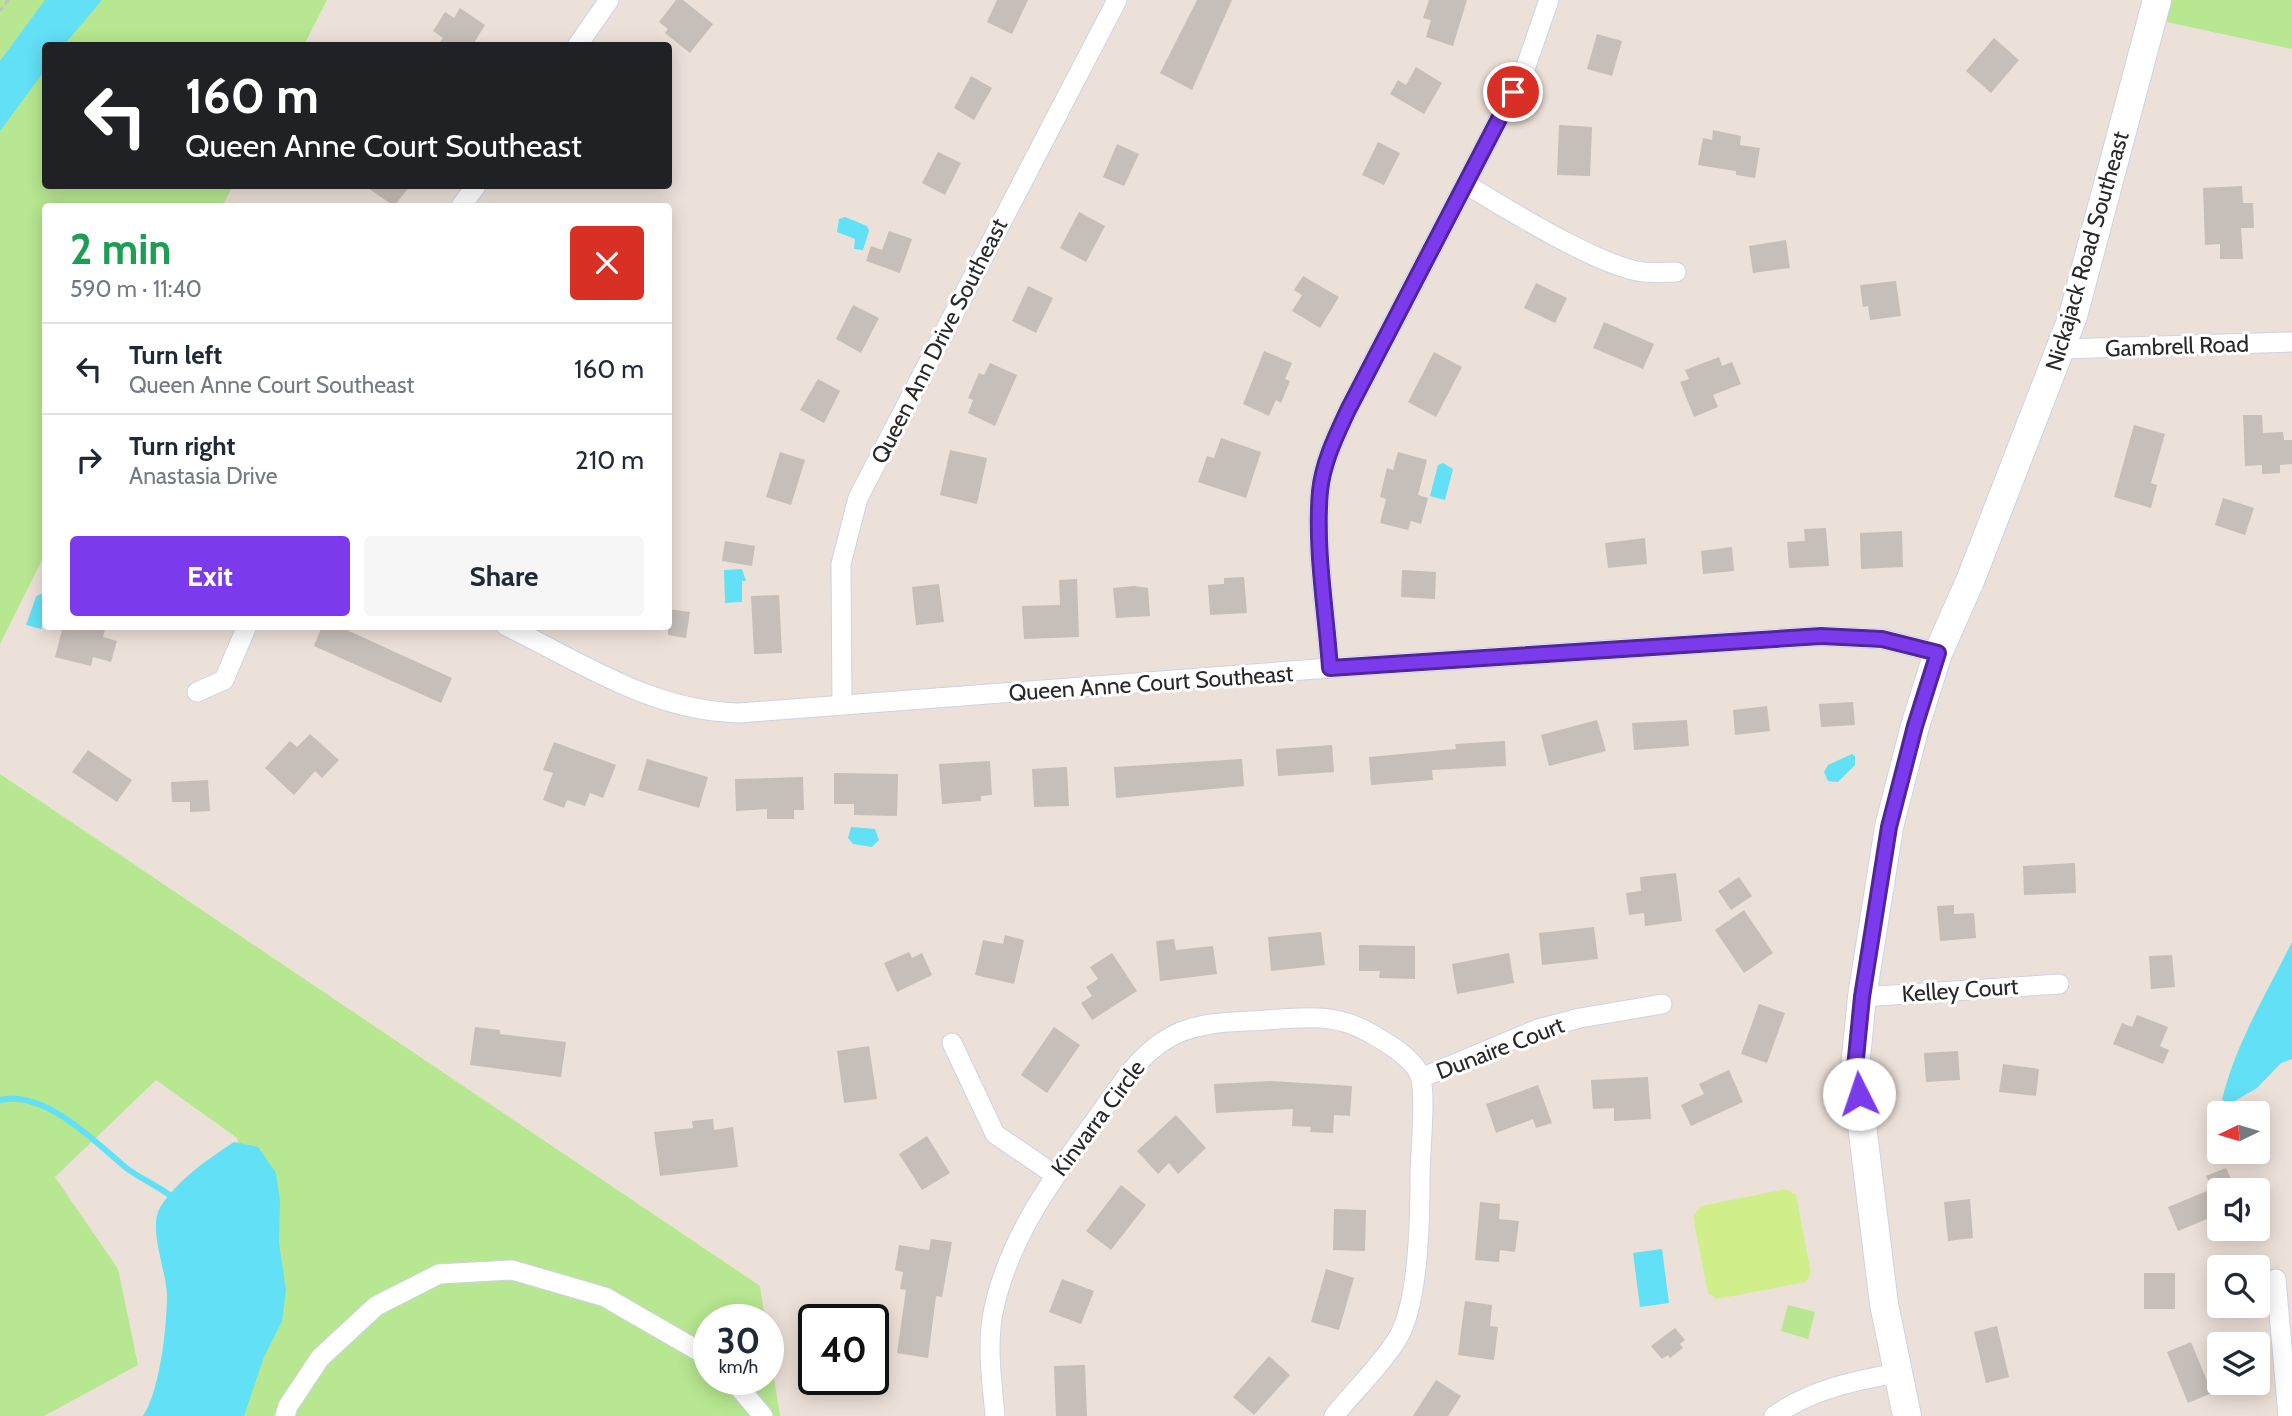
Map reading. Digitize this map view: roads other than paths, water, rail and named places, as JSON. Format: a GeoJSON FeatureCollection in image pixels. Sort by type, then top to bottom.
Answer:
{"type":"FeatureCollection","features":[{"type":"Feature","properties":{"kind":"street"},"geometry":{"type":"LineString","coordinates":[[580,42],[609,0]]}},
{"type":"Feature","properties":{"kind":"street","name":"Queen Ann Drive Southeast"},"geometry":{"type":"LineString","coordinates":[[842,704],[841,564],[858,498],[1116,0]]}},
{"type":"Feature","properties":{"kind":"street"},"geometry":{"type":"LineString","coordinates":[[1330,668],[1320,521],[1320,490],[1328,454],[1358,390],[1525,69],[1549,0]]}},
{"type":"Feature","properties":{"kind":"street","name":"Nickajack Road Southeast"},"geometry":{"type":"LineString","coordinates":[[1907,1416],[1884,1304],[1855,1068],[1862,997],[1889,827],[1915,726],[1938,653],[1970,581],[2061,349],[2157,0]]}},
{"type":"Feature","properties":{"kind":"street"},"geometry":{"type":"LineString","coordinates":[[1467,185],[1621,266],[1643,272],[1676,272]]}},
{"type":"Feature","properties":{"kind":"street","name":"Gambrell Road"},"geometry":{"type":"LineString","coordinates":[[2061,349],[2292,342]]}},
{"type":"Feature","properties":{"kind":"street"},"geometry":{"type":"LineString","coordinates":[[197,692],[224,680],[245,630]]}},
{"type":"Feature","properties":{"kind":"street","name":"Queen Anne Court Southeast"},"geometry":{"type":"LineString","coordinates":[[514,630],[634,692],[670,703],[715,712],[739,713],[842,704],[925,701],[1330,668],[1821,636],[1882,639],[1938,653]]}},
{"type":"Feature","properties":{"kind":"street","name":"Kelley Court"},"geometry":{"type":"LineString","coordinates":[[1862,997],[2059,984]]}},
{"type":"Feature","properties":{"kind":"street","name":"Dunaire Court"},"geometry":{"type":"LineString","coordinates":[[1421,1078],[1538,1029],[1580,1018],[1662,1004]]}},
{"type":"Feature","properties":{"kind":"street","name":"Kinvarra Circle"},"geometry":{"type":"LineString","coordinates":[[995,1416],[991,1364],[993,1311],[1004,1271],[1032,1211],[1055,1175],[1141,1057],[1175,1034],[1206,1024],[1322,1016],[1351,1023],[1410,1061],[1421,1078]]}},
{"type":"Feature","properties":{"kind":"street"},"geometry":{"type":"LineString","coordinates":[[952,1043],[995,1135],[1055,1175]]}},
{"type":"Feature","properties":{"kind":"street"},"geometry":{"type":"LineString","coordinates":[[1334,1416],[1399,1336],[1408,1306],[1418,1234],[1421,1078]]}},
{"type":"Feature","properties":{"kind":"street"},"geometry":{"type":"LineString","coordinates":[[285,1416],[288,1406],[320,1358],[376,1306],[439,1274],[512,1270],[605,1297],[693,1348]]}},
{"type":"Feature","properties":{"kind":"street"},"geometry":{"type":"LineString","coordinates":[[2276,1279],[2287,1416]]}},
{"type":"Feature","properties":{"kind":"street"},"geometry":{"type":"LineString","coordinates":[[1774,1416],[1798,1399],[1843,1385],[1897,1373]]}},
{"type":"Feature","properties":{"kind":"street"},"geometry":{"type":"LineString","coordinates":[[745,1395],[763,1416]]}},
{"type":"Feature","properties":{"kind":"water"},"geometry":{"type":"Polygon","coordinates":[[[45,0],[102,0],[67,42],[42,42],[42,74],[0,131],[0,61],[45,0]]]}},
{"type":"Feature","properties":{"kind":"water"},"geometry":{"type":"Polygon","coordinates":[[[845,217],[867,226],[869,231],[863,250],[854,249],[855,239],[837,232],[839,219],[845,217]]]}},
{"type":"Feature","properties":{"kind":"water"},"geometry":{"type":"Polygon","coordinates":[[[1443,463],[1453,469],[1445,500],[1430,496],[1438,465],[1443,463]]]}},
{"type":"Feature","properties":{"kind":"water"},"geometry":{"type":"Polygon","coordinates":[[[742,569],[746,581],[742,581],[742,602],[725,603],[724,570],[742,569]]]}},
{"type":"Feature","properties":{"kind":"water"},"geometry":{"type":"Polygon","coordinates":[[[42,595],[41,629],[26,625],[36,597],[42,595]]]}},
{"type":"Feature","properties":{"kind":"water"},"geometry":{"type":"Polygon","coordinates":[[[1852,754],[1855,756],[1855,765],[1838,782],[1828,781],[1824,772],[1828,765],[1852,754]]]}},
{"type":"Feature","properties":{"kind":"water"},"geometry":{"type":"Polygon","coordinates":[[[851,827],[875,829],[879,840],[872,847],[853,844],[848,838],[851,827]]]}},
{"type":"Feature","properties":{"kind":"water"},"geometry":{"type":"Polygon","coordinates":[[[2292,942],[2292,1059],[2281,1063],[2257,1088],[2234,1101],[2222,1100],[2235,1059],[2292,942]]]}},
{"type":"Feature","properties":{"kind":"water"},"geometry":{"type":"Polygon","coordinates":[[[234,1142],[258,1147],[276,1173],[280,1201],[279,1243],[286,1290],[282,1321],[264,1357],[244,1416],[143,1416],[158,1375],[166,1323],[167,1295],[156,1236],[157,1215],[168,1196],[185,1178],[234,1142]]]}},
{"type":"Feature","properties":{"kind":"water"},"geometry":{"type":"Polygon","coordinates":[[[1662,1249],[1669,1303],[1640,1307],[1633,1253],[1662,1249]]]}},
{"type":"Feature","properties":{"kind":"waterway"},"geometry":{"type":"LineString","coordinates":[[0,1100],[34,1102],[51,1110],[83,1131],[130,1171],[171,1196]]}}]}
